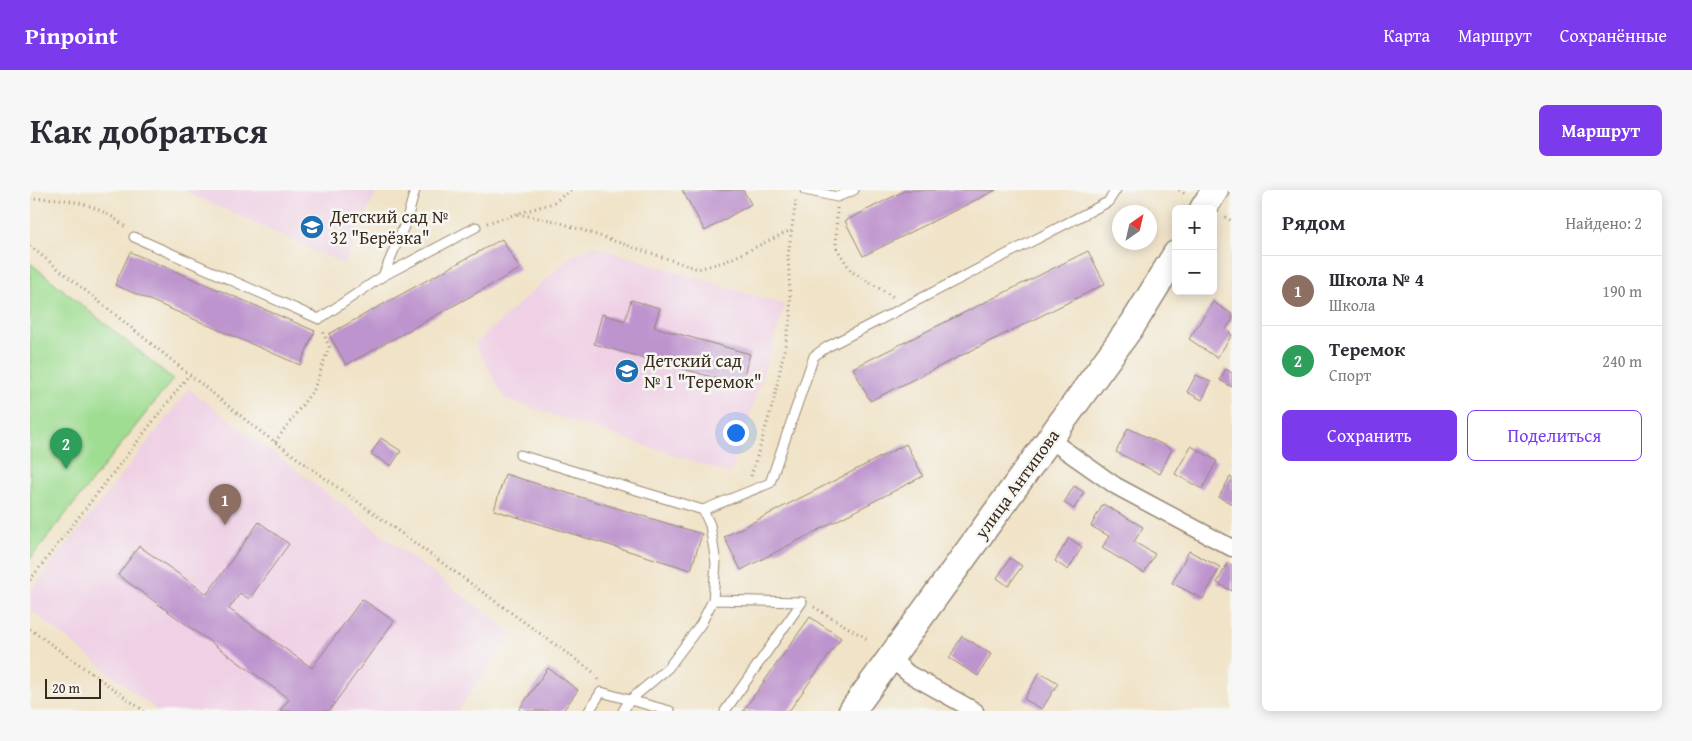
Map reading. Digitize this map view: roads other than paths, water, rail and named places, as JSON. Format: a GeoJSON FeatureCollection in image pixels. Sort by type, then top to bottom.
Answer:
{"type":"FeatureCollection","features":[{"type":"Feature","properties":{"kind":"main road"},"geometry":{"type":"LineString","coordinates":[[1206,205],[1215,190]]}},
{"type":"Feature","properties":{"kind":"main road","name":"улица Антипова"},"geometry":{"type":"LineString","coordinates":[[852,711],[1133,324],[1172,261]]}},
{"type":"Feature","properties":{"kind":"street"},"geometry":{"type":"LineString","coordinates":[[1049,439],[1116,486],[1232,548]]}},
{"type":"Feature","properties":{"kind":"street"},"geometry":{"type":"LineString","coordinates":[[890,658],[909,674],[975,711]]}},
{"type":"Feature","properties":{"kind":"lane"},"geometry":{"type":"LineString","coordinates":[[384,276],[415,190]]}},
{"type":"Feature","properties":{"kind":"lane"},"geometry":{"type":"LineString","coordinates":[[805,190],[837,198],[854,190]]}},
{"type":"Feature","properties":{"kind":"lane"},"geometry":{"type":"LineString","coordinates":[[520,455],[703,510],[745,495],[770,483],[814,356],[1108,202],[1116,190]]}},
{"type":"Feature","properties":{"kind":"lane"},"geometry":{"type":"LineString","coordinates":[[134,237],[319,319],[384,276],[476,227]]}},
{"type":"Feature","properties":{"kind":"lane"},"geometry":{"type":"LineString","coordinates":[[623,711],[630,700],[668,668],[701,624],[712,600],[716,563],[710,525],[703,510]]}},
{"type":"Feature","properties":{"kind":"lane"},"geometry":{"type":"LineString","coordinates":[[712,600],[802,602],[725,711]]}},
{"type":"Feature","properties":{"kind":"lane"},"geometry":{"type":"LineString","coordinates":[[589,711],[602,692],[670,711]]}},
{"type":"Feature","properties":{"kind":"place","name":"Детский сад № 32 \"Берёзка\""},"geometry":{"type":"Point","coordinates":[312,227]}},
{"type":"Feature","properties":{"kind":"place","name":"Детский сад № 1 \"Теремок\""},"geometry":{"type":"Point","coordinates":[627,371]}},
{"type":"Feature","properties":{"kind":"place","name":"Теремок"},"geometry":{"type":"Point","coordinates":[66,469]}},
{"type":"Feature","properties":{"kind":"place","name":"Школа № 4"},"geometry":{"type":"Point","coordinates":[225,525]}}]}
